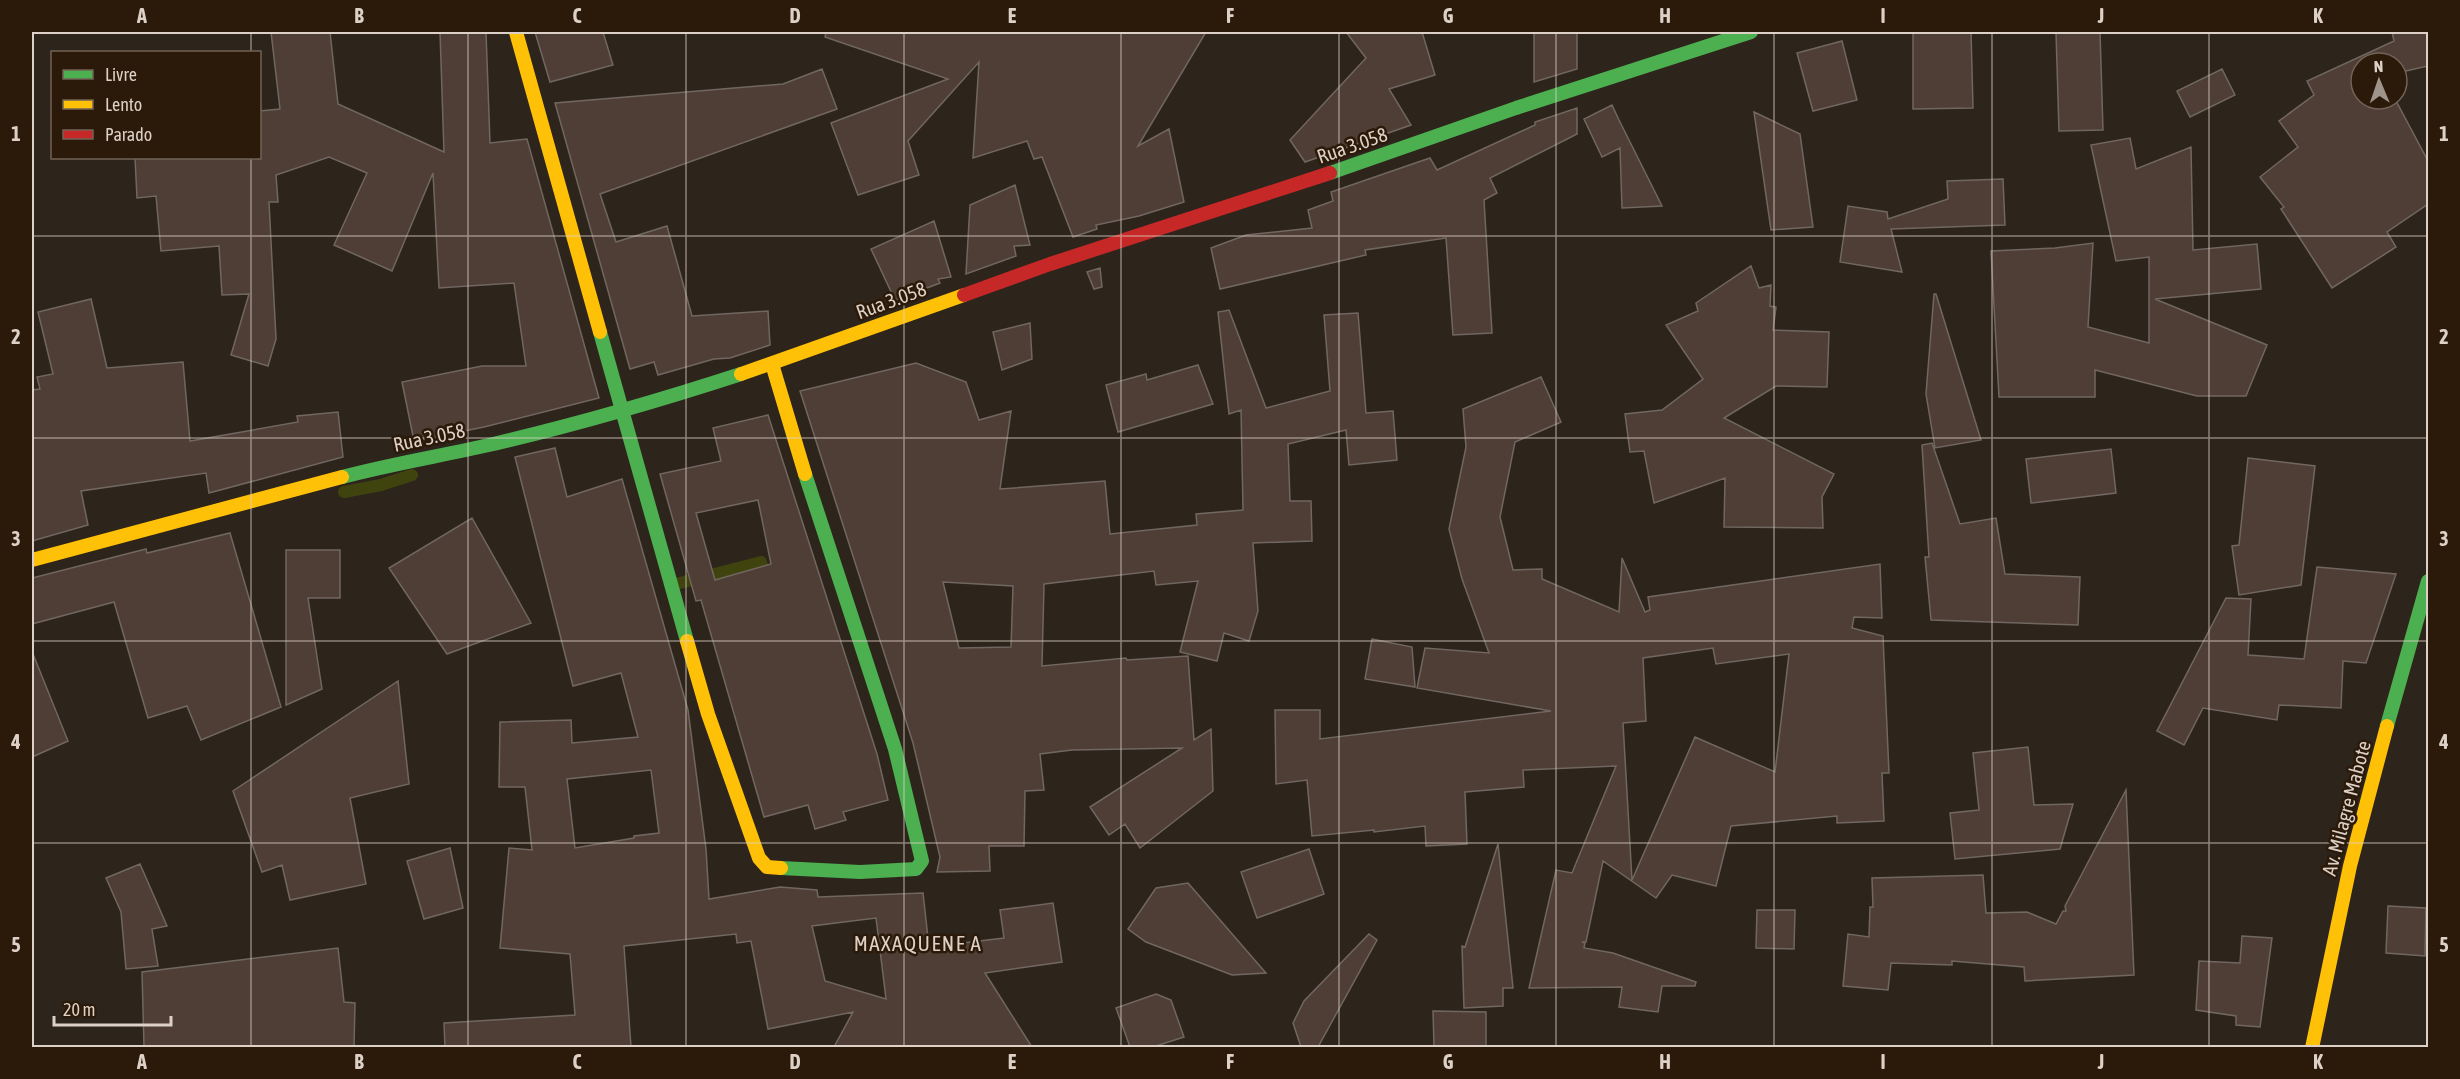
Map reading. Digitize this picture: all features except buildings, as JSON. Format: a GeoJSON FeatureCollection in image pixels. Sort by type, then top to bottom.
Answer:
{"type":"FeatureCollection","features":[{"type":"Feature","properties":{"kind":"street"},"geometry":{"type":"LineString","coordinates":[[516,32],[708,714],[759,858],[767,867],[798,870],[893,872],[916,869],[922,861],[895,749],[772,364]]}},
{"type":"Feature","properties":{"kind":"street","name":"Rua 3.058"},"geometry":{"type":"LineString","coordinates":[[32,560],[368,470],[488,445],[624,411],[772,364],[1050,264],[1258,198],[1515,108],[1751,32]]}},
{"type":"Feature","properties":{"kind":"street","name":"Av. Milagre Mabote"},"geometry":{"type":"LineString","coordinates":[[2312,1047],[2350,866],[2428,581]]}},
{"type":"Feature","properties":{"kind":"waterway"},"geometry":{"type":"LineString","coordinates":[[344,492],[381,485],[412,475]]}},
{"type":"Feature","properties":{"kind":"waterway"},"geometry":{"type":"LineString","coordinates":[[676,584],[761,562],[766,580]]}},
{"type":"Feature","properties":{"kind":"traffic: fast"},"geometry":{"type":"LineString","coordinates":[[1330,173],[1516,108],[1751,32]]}},
{"type":"Feature","properties":{"kind":"traffic: fast"},"geometry":{"type":"LineString","coordinates":[[600,332],[687,641]]}},
{"type":"Feature","properties":{"kind":"traffic: fast"},"geometry":{"type":"LineString","coordinates":[[342,477],[553,429],[741,374]]}},
{"type":"Feature","properties":{"kind":"traffic: fast"},"geometry":{"type":"LineString","coordinates":[[781,868],[860,872],[916,869],[922,861],[895,749],[805,474]]}},
{"type":"Feature","properties":{"kind":"traffic: fast"},"geometry":{"type":"LineString","coordinates":[[2387,726],[2428,581]]}},
{"type":"Feature","properties":{"kind":"traffic: slow"},"geometry":{"type":"LineString","coordinates":[[516,32],[600,332]]}},
{"type":"Feature","properties":{"kind":"traffic: slow"},"geometry":{"type":"LineString","coordinates":[[741,374],[964,295]]}},
{"type":"Feature","properties":{"kind":"traffic: slow"},"geometry":{"type":"LineString","coordinates":[[772,364],[805,474]]}},
{"type":"Feature","properties":{"kind":"traffic: slow"},"geometry":{"type":"LineString","coordinates":[[32,560],[342,477]]}},
{"type":"Feature","properties":{"kind":"traffic: slow"},"geometry":{"type":"LineString","coordinates":[[687,641],[708,714],[759,858],[767,867],[781,868]]}},
{"type":"Feature","properties":{"kind":"traffic: slow"},"geometry":{"type":"LineString","coordinates":[[2312,1048],[2350,866],[2387,726]]}},
{"type":"Feature","properties":{"kind":"traffic: jam"},"geometry":{"type":"LineString","coordinates":[[964,295],[1050,264],[1330,173]]}},
{"type":"Feature","properties":{"kind":"district","name":"MAXAQUENE A"},"geometry":{"type":"Point","coordinates":[918,943]}}]}
